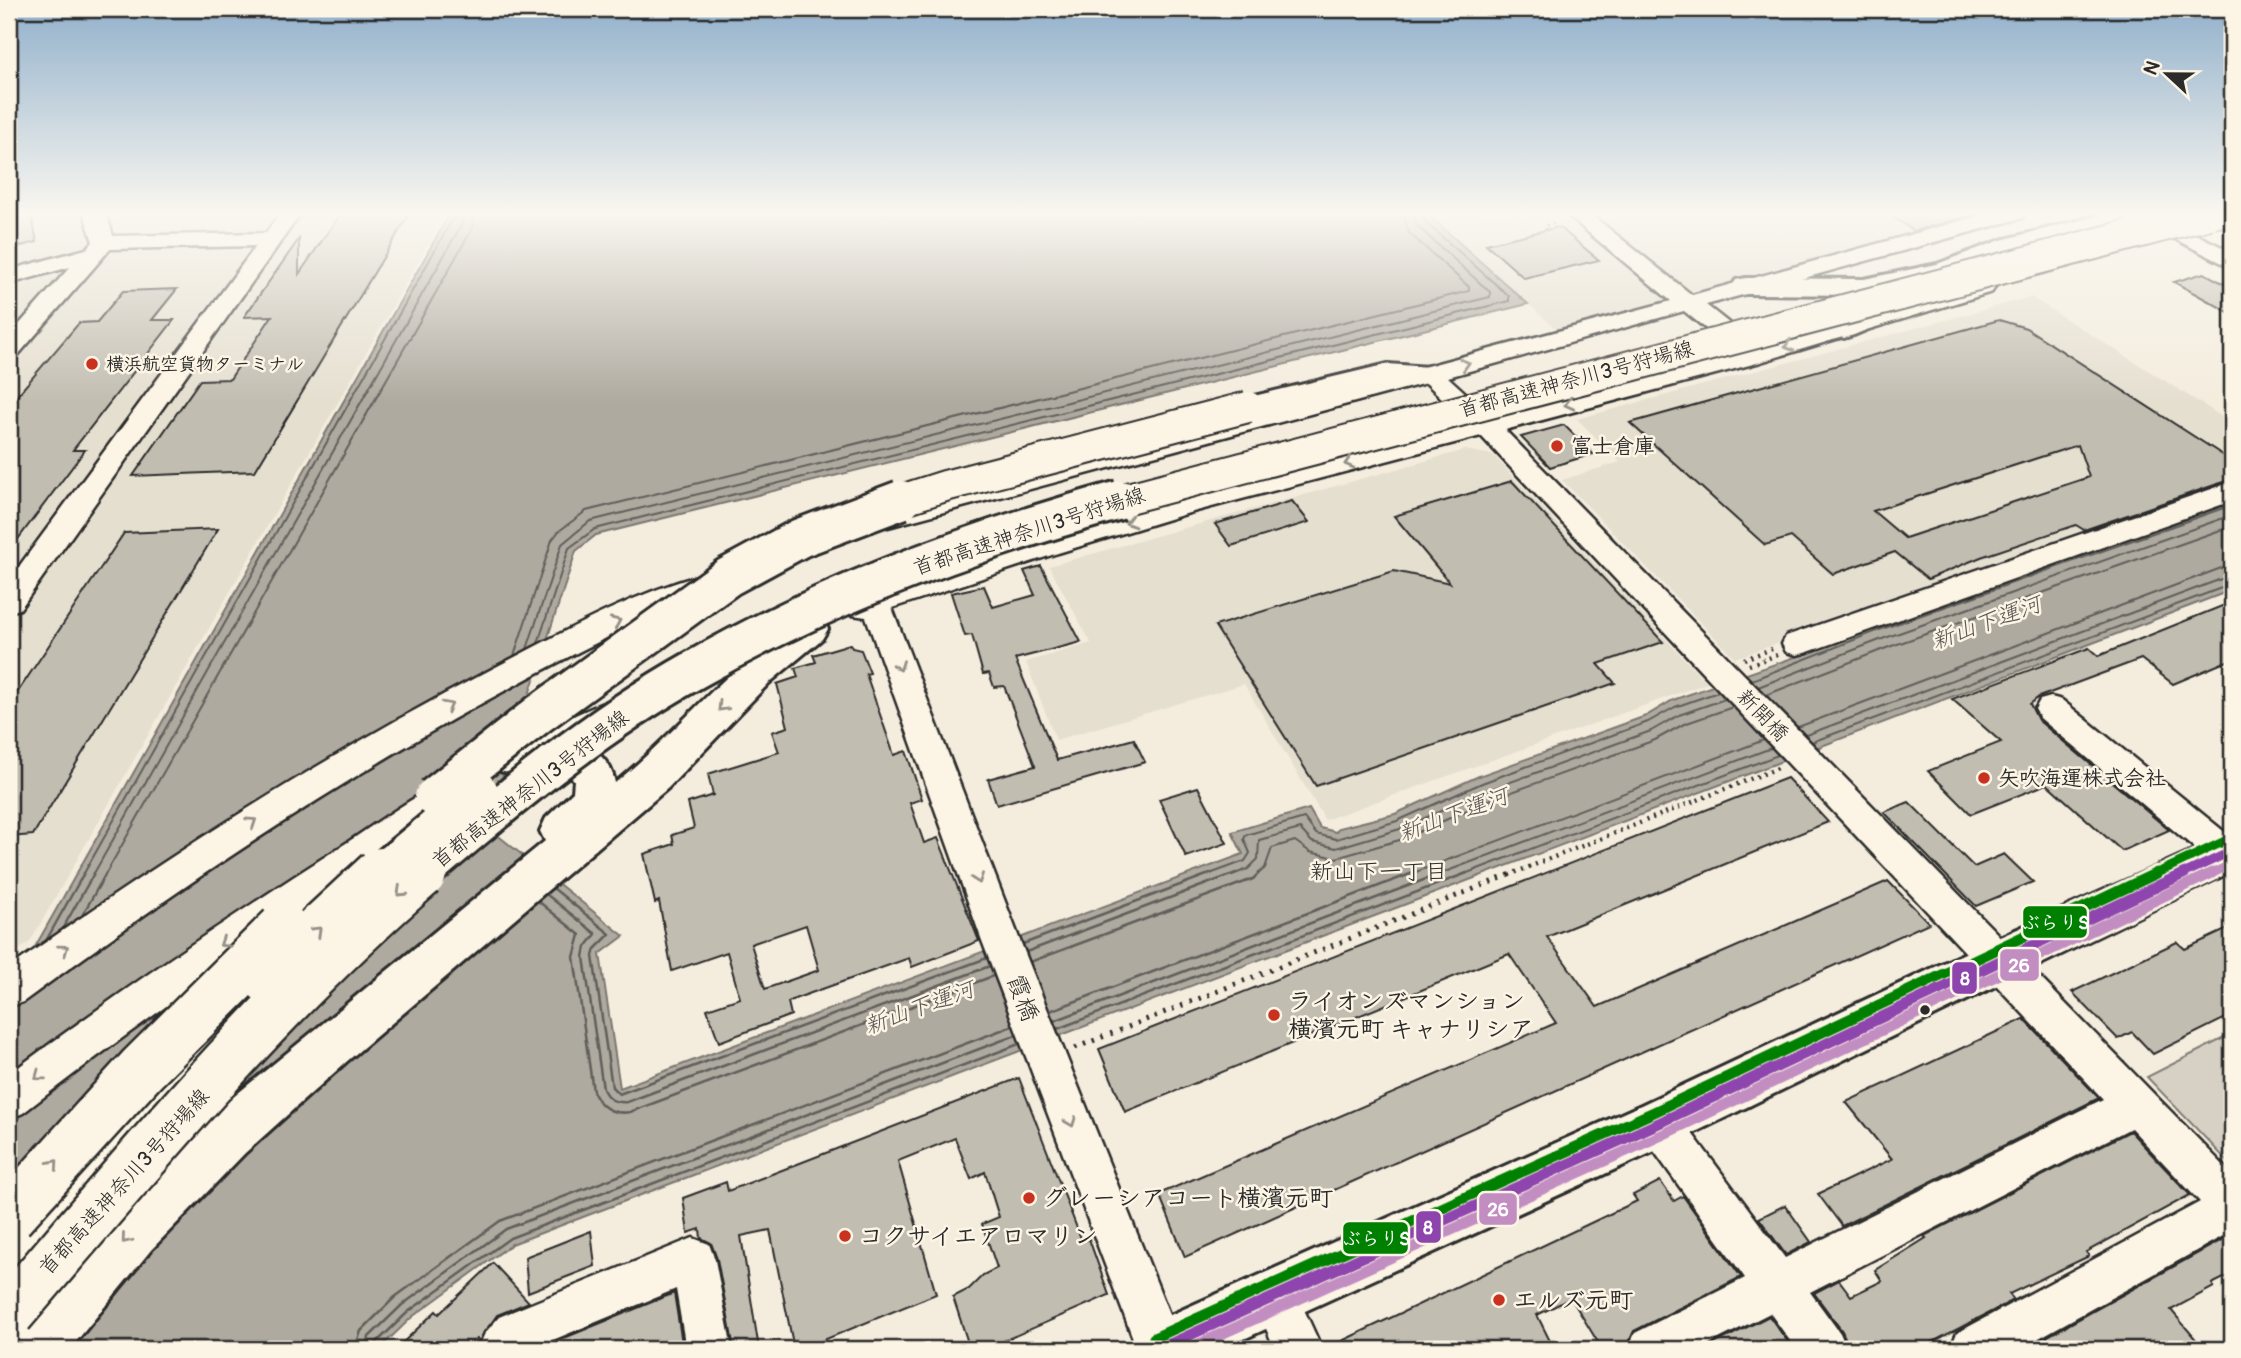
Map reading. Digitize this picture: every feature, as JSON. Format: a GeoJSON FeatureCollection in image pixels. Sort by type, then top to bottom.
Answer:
{"type":"FeatureCollection","features":[{"type":"Feature","properties":{"kind":"main road","name":"首都高速神奈川3号狩場線"},"geometry":{"type":"LineString","coordinates":[[9,1263],[95,1165],[268,978],[348,901],[428,831],[565,726],[646,671],[708,634],[843,569],[1004,511],[1108,481],[1684,330],[1873,276]]}},
{"type":"Feature","properties":{"kind":"main road"},"geometry":{"type":"LineString","coordinates":[[1746,286],[1864,287],[1917,276]]}},
{"type":"Feature","properties":{"kind":"main road","name":"首都高速神奈川3号狩場線"},"geometry":{"type":"LineString","coordinates":[[9,1313],[155,1143],[301,988],[391,902],[469,833],[572,751],[639,704],[742,643],[845,594],[956,550],[1070,514],[1964,276]]}},
{"type":"Feature","properties":{"kind":"main road"},"geometry":{"type":"LineString","coordinates":[[1844,329],[1969,276]]}},
{"type":"Feature","properties":{"kind":"main road"},"geometry":{"type":"LineString","coordinates":[[1782,323],[1908,301],[2005,276]]}},
{"type":"Feature","properties":{"kind":"main road"},"geometry":{"type":"LineString","coordinates":[[9,1216],[64,1152],[241,969],[385,838],[539,714],[728,577],[800,538],[873,509],[945,486],[1388,373],[1431,374]]}},
{"type":"Feature","properties":{"kind":"main road"},"geometry":{"type":"LineString","coordinates":[[9,1297],[326,1020],[552,839],[590,818],[653,776],[755,673],[809,629]]}},
{"type":"Feature","properties":{"kind":"main road"},"geometry":{"type":"LineString","coordinates":[[34,1349],[132,1231],[227,1135],[590,818],[595,781],[592,770],[580,761],[550,751],[509,760]]}},
{"type":"Feature","properties":{"kind":"main road"},"geometry":{"type":"LineString","coordinates":[[1160,1349],[1659,1123],[1998,960],[2230,853]]}},
{"type":"Feature","properties":{"kind":"street"},"geometry":{"type":"LineString","coordinates":[[9,350],[75,276]]}},
{"type":"Feature","properties":{"kind":"street"},"geometry":{"type":"LineString","coordinates":[[9,601],[245,276]]}},
{"type":"Feature","properties":{"kind":"street"},"geometry":{"type":"LineString","coordinates":[[1650,276],[1755,356]]}},
{"type":"Feature","properties":{"kind":"street"},"geometry":{"type":"LineString","coordinates":[[9,989],[108,917],[275,807],[400,732],[554,650],[690,589],[879,521],[1431,374],[1781,276]]}},
{"type":"Feature","properties":{"kind":"street"},"geometry":{"type":"LineString","coordinates":[[9,1099],[162,985],[280,905],[509,760],[576,726],[809,629],[875,602],[1169,510],[1755,356],[2005,276]]}},
{"type":"Feature","properties":{"kind":"street","name":"新開橋"},"geometry":{"type":"LineString","coordinates":[[1431,374],[1731,671],[1788,758],[1998,960],[2232,1207]]}},
{"type":"Feature","properties":{"kind":"street"},"geometry":{"type":"LineString","coordinates":[[1789,645],[2232,491]]}},
{"type":"Feature","properties":{"kind":"street","name":"霞橋"},"geometry":{"type":"LineString","coordinates":[[875,602],[1000,938],[1062,1052],[1160,1349]]}},
{"type":"Feature","properties":{"kind":"street"},"geometry":{"type":"LineString","coordinates":[[2052,709],[2230,853]]}},
{"type":"Feature","properties":{"kind":"street"},"geometry":{"type":"LineString","coordinates":[[1651,1349],[2136,1104]]}},
{"type":"Feature","properties":{"kind":"street"},"geometry":{"type":"LineString","coordinates":[[1659,1123],[1824,1349]]}},
{"type":"Feature","properties":{"kind":"street"},"geometry":{"type":"LineString","coordinates":[[1973,1349],[2232,1207]]}},
{"type":"Feature","properties":{"kind":"street"},"geometry":{"type":"LineString","coordinates":[[500,1349],[515,1334],[693,1260],[709,1349]]}},
{"type":"Feature","properties":{"kind":"street"},"geometry":{"type":"LineString","coordinates":[[1275,1297],[1299,1349]]}},
{"type":"Feature","properties":{"kind":"path"},"geometry":{"type":"LineString","coordinates":[[1731,671],[1789,645]]}},
{"type":"Feature","properties":{"kind":"path"},"geometry":{"type":"LineString","coordinates":[[1062,1052],[1788,758]]}},
{"type":"Feature","properties":{"kind":"shaded area"},"geometry":{"type":"Polygon","coordinates":[[[9,276],[410,276],[30,942],[9,957],[9,276]]]}},
{"type":"Feature","properties":{"kind":"shaded area"},"geometry":{"type":"Polygon","coordinates":[[[1498,276],[1781,276],[1565,337],[1498,276]]]}},
{"type":"Feature","properties":{"kind":"shaded area"},"geometry":{"type":"Polygon","coordinates":[[[2031,297],[2232,423],[2232,486],[1735,658],[1562,480],[1620,462],[1577,419],[2031,297]]]}},
{"type":"Feature","properties":{"kind":"shaded area"},"geometry":{"type":"Polygon","coordinates":[[[1465,450],[1493,455],[1707,683],[1325,820],[1244,684],[1056,740],[1026,662],[1091,643],[1049,566],[1465,450]]]}},
{"type":"Feature","properties":{"kind":"shaded area"},"geometry":{"type":"Polygon","coordinates":[[[2232,1034],[2232,1166],[2147,1077],[2232,1034]]]}},
{"type":"Feature","properties":{"kind":"water","name":"新山下運河"},"geometry":{"type":"Polygon","coordinates":[[[414,276],[1497,276],[1528,304],[596,535],[576,551],[486,826],[624,936],[600,954],[620,1088],[1243,854],[1232,832],[1309,809],[1320,828],[1336,832],[1339,828],[1395,814],[1479,776],[1646,716],[1673,700],[1815,650],[1879,623],[2232,498],[2232,590],[512,1244],[412,1317],[379,1349],[9,1349],[9,993],[414,276]]]}},
{"type":"Feature","properties":{"kind":"building"},"geometry":{"type":"Polygon","coordinates":[[[273,276],[372,276],[255,471],[133,476],[200,380],[230,379],[272,316],[244,317],[273,276]]]}},
{"type":"Feature","properties":{"kind":"building"},"geometry":{"type":"Polygon","coordinates":[[[2193,276],[2210,276],[2232,288],[2232,314],[2174,282],[2193,276]]]}},
{"type":"Feature","properties":{"kind":"building","name":"横浜航空貨物ターミナル"},"geometry":{"type":"Polygon","coordinates":[[[177,289],[152,320],[174,320],[73,450],[85,450],[9,551],[9,405],[79,323],[97,322],[123,291],[177,289]]]}},
{"type":"Feature","properties":{"kind":"building"},"geometry":{"type":"Polygon","coordinates":[[[1999,320],[2026,328],[2232,461],[2232,479],[2084,530],[2076,525],[1981,557],[1928,579],[1895,552],[1833,574],[1791,537],[1765,545],[1630,423],[1999,320]],[[2078,445],[1873,511],[1905,538],[2089,477],[2078,445]]]}},
{"type":"Feature","properties":{"kind":"building","name":"富士倉庫"},"geometry":{"type":"Polygon","coordinates":[[[1564,425],[1593,454],[1550,467],[1521,437],[1564,425]]]}},
{"type":"Feature","properties":{"kind":"building"},"geometry":{"type":"Polygon","coordinates":[[[1512,481],[1663,642],[1598,664],[1615,683],[1316,786],[1215,626],[1394,571],[1450,583],[1394,516],[1512,481]]]}},
{"type":"Feature","properties":{"kind":"building"},"geometry":{"type":"Polygon","coordinates":[[[1292,501],[1309,522],[1231,546],[1215,524],[1292,501]]]}},
{"type":"Feature","properties":{"kind":"building"},"geometry":{"type":"Polygon","coordinates":[[[218,529],[33,835],[9,837],[9,705],[124,533],[218,529]]]}},
{"type":"Feature","properties":{"kind":"building"},"geometry":{"type":"Polygon","coordinates":[[[1041,566],[1081,642],[1015,659],[1057,760],[1134,739],[1145,762],[997,805],[988,779],[1035,766],[1004,686],[994,687],[989,673],[983,674],[972,635],[965,636],[951,593],[984,586],[993,607],[1035,595],[1024,571],[1041,566]]]}},
{"type":"Feature","properties":{"kind":"building"},"geometry":{"type":"Polygon","coordinates":[[[2232,602],[2232,659],[2173,684],[2141,659],[2039,697],[2030,704],[2038,720],[2169,830],[2122,851],[2047,784],[1971,814],[1928,771],[2001,742],[1952,699],[2089,648],[2098,656],[2232,602]]]}},
{"type":"Feature","properties":{"kind":"building"},"geometry":{"type":"Polygon","coordinates":[[[850,644],[852,648],[861,650],[870,673],[866,674],[894,755],[906,751],[922,799],[910,803],[924,843],[938,838],[979,941],[912,967],[909,958],[797,998],[788,1002],[791,1015],[719,1042],[707,1009],[740,998],[727,952],[672,971],[659,901],[655,903],[644,854],[674,844],[672,835],[694,828],[688,803],[713,795],[708,774],[779,752],[772,732],[788,727],[777,684],[798,677],[795,668],[816,662],[813,655],[850,644]],[[806,925],[751,944],[765,989],[819,970],[806,925]]]}},
{"type":"Feature","properties":{"kind":"building","name":"ライオンズマンション 横濱元町 キャナリシア"},"geometry":{"type":"Polygon","coordinates":[[[1787,778],[1828,822],[1547,937],[1597,1007],[1888,881],[1929,923],[1185,1257],[1159,1194],[1556,1023],[1509,954],[1125,1112],[1099,1049],[1787,778]]]}},
{"type":"Feature","properties":{"kind":"building"},"geometry":{"type":"Polygon","coordinates":[[[1198,787],[1227,843],[1186,857],[1159,799],[1198,787]]]}},
{"type":"Feature","properties":{"kind":"building"},"geometry":{"type":"Polygon","coordinates":[[[1909,802],[1974,867],[2004,854],[2033,882],[1976,906],[1884,812],[1909,802]]]}},
{"type":"Feature","properties":{"kind":"building"},"geometry":{"type":"Polygon","coordinates":[[[2232,927],[2232,1015],[2153,1054],[2132,1032],[2118,1039],[2072,992],[2177,942],[2185,949],[2232,927]]]}},
{"type":"Feature","properties":{"kind":"building"},"geometry":{"type":"Polygon","coordinates":[[[2024,1019],[2099,1098],[1842,1226],[1818,1194],[1892,1159],[1846,1102],[2024,1019]]]}},
{"type":"Feature","properties":{"kind":"building"},"geometry":{"type":"Polygon","coordinates":[[[1019,1078],[1082,1241],[1089,1239],[1109,1295],[985,1349],[970,1349],[953,1297],[969,1289],[983,1275],[997,1268],[982,1224],[999,1217],[985,1172],[971,1179],[955,1138],[898,1161],[936,1294],[802,1349],[794,1349],[770,1230],[741,1236],[759,1349],[734,1349],[717,1259],[711,1243],[701,1238],[700,1229],[688,1233],[683,1198],[726,1182],[728,1191],[1019,1078]]]}},
{"type":"Feature","properties":{"kind":"building"},"geometry":{"type":"Polygon","coordinates":[[[2130,1131],[2190,1195],[2086,1252],[2089,1256],[2009,1294],[2014,1300],[1919,1349],[1850,1349],[1842,1331],[1814,1293],[1839,1280],[1851,1296],[1882,1281],[1875,1270],[1926,1238],[1924,1236],[2130,1131]]]}},
{"type":"Feature","properties":{"kind":"building"},"geometry":{"type":"Polygon","coordinates":[[[1660,1181],[1674,1201],[1683,1196],[1741,1277],[1634,1331],[1628,1344],[1619,1349],[1602,1349],[1571,1298],[1537,1315],[1554,1349],[1325,1349],[1637,1201],[1633,1195],[1660,1181]]]}},
{"type":"Feature","properties":{"kind":"building"},"geometry":{"type":"Polygon","coordinates":[[[1785,1205],[1811,1242],[1786,1255],[1759,1218],[1785,1205]]]}},
{"type":"Feature","properties":{"kind":"building"},"geometry":{"type":"Polygon","coordinates":[[[591,1231],[595,1266],[528,1292],[525,1257],[591,1231]]]}},
{"type":"Feature","properties":{"kind":"building"},"geometry":{"type":"Polygon","coordinates":[[[2229,1236],[2232,1240],[2232,1274],[2171,1310],[2204,1349],[2056,1349],[2046,1337],[2229,1236]]]}},
{"type":"Feature","properties":{"kind":"building"},"geometry":{"type":"Polygon","coordinates":[[[493,1263],[529,1302],[497,1315],[479,1341],[477,1339],[466,1349],[396,1349],[436,1311],[439,1314],[493,1263]]]}},
{"type":"Feature","properties":{"kind":"building"},"geometry":{"type":"Polygon","coordinates":[[[674,1293],[683,1349],[557,1349],[557,1341],[674,1293]]]}},
{"type":"Feature","properties":{"kind":"building"},"geometry":{"type":"Polygon","coordinates":[[[1769,1316],[1793,1349],[1704,1349],[1769,1316]]]}},
{"type":"Feature","properties":{"kind":"transit line","name":"ぶらりS"},"geometry":{"type":"LineString","coordinates":[[1154,1338],[1654,1112],[2227,840]]}},
{"type":"Feature","properties":{"kind":"transit line","name":"8"},"geometry":{"type":"LineString","coordinates":[[1159,1349],[1659,1123],[2232,851]]}},
{"type":"Feature","properties":{"kind":"transit line","name":"26"},"geometry":{"type":"LineString","coordinates":[[1188,1349],[1664,1134],[2232,864]]}},
{"type":"Feature","properties":{"kind":"place","name":"横浜航空貨物ターミナル"},"geometry":{"type":"Point","coordinates":[92,364]}},
{"type":"Feature","properties":{"kind":"place","name":"富士倉庫"},"geometry":{"type":"Point","coordinates":[1557,446]}},
{"type":"Feature","properties":{"kind":"place","name":"矢吹海運株式会社"},"geometry":{"type":"Point","coordinates":[1984,778]}},
{"type":"Feature","properties":{"kind":"place","name":"ライオンズマンション 横濱元町 キャナリシア"},"geometry":{"type":"Point","coordinates":[1274,1015]}},
{"type":"Feature","properties":{"kind":"place","name":"グレーシアコート横濱元町"},"geometry":{"type":"Point","coordinates":[1029,1198]}},
{"type":"Feature","properties":{"kind":"place","name":"コクサイエアロマリン"},"geometry":{"type":"Point","coordinates":[845,1236]}},
{"type":"Feature","properties":{"kind":"place","name":"エルズ元町"},"geometry":{"type":"Point","coordinates":[1499,1300]}},
{"type":"Feature","properties":{"kind":"district","name":"新山下一丁目"},"geometry":{"type":"Point","coordinates":[1379,871]}}]}
